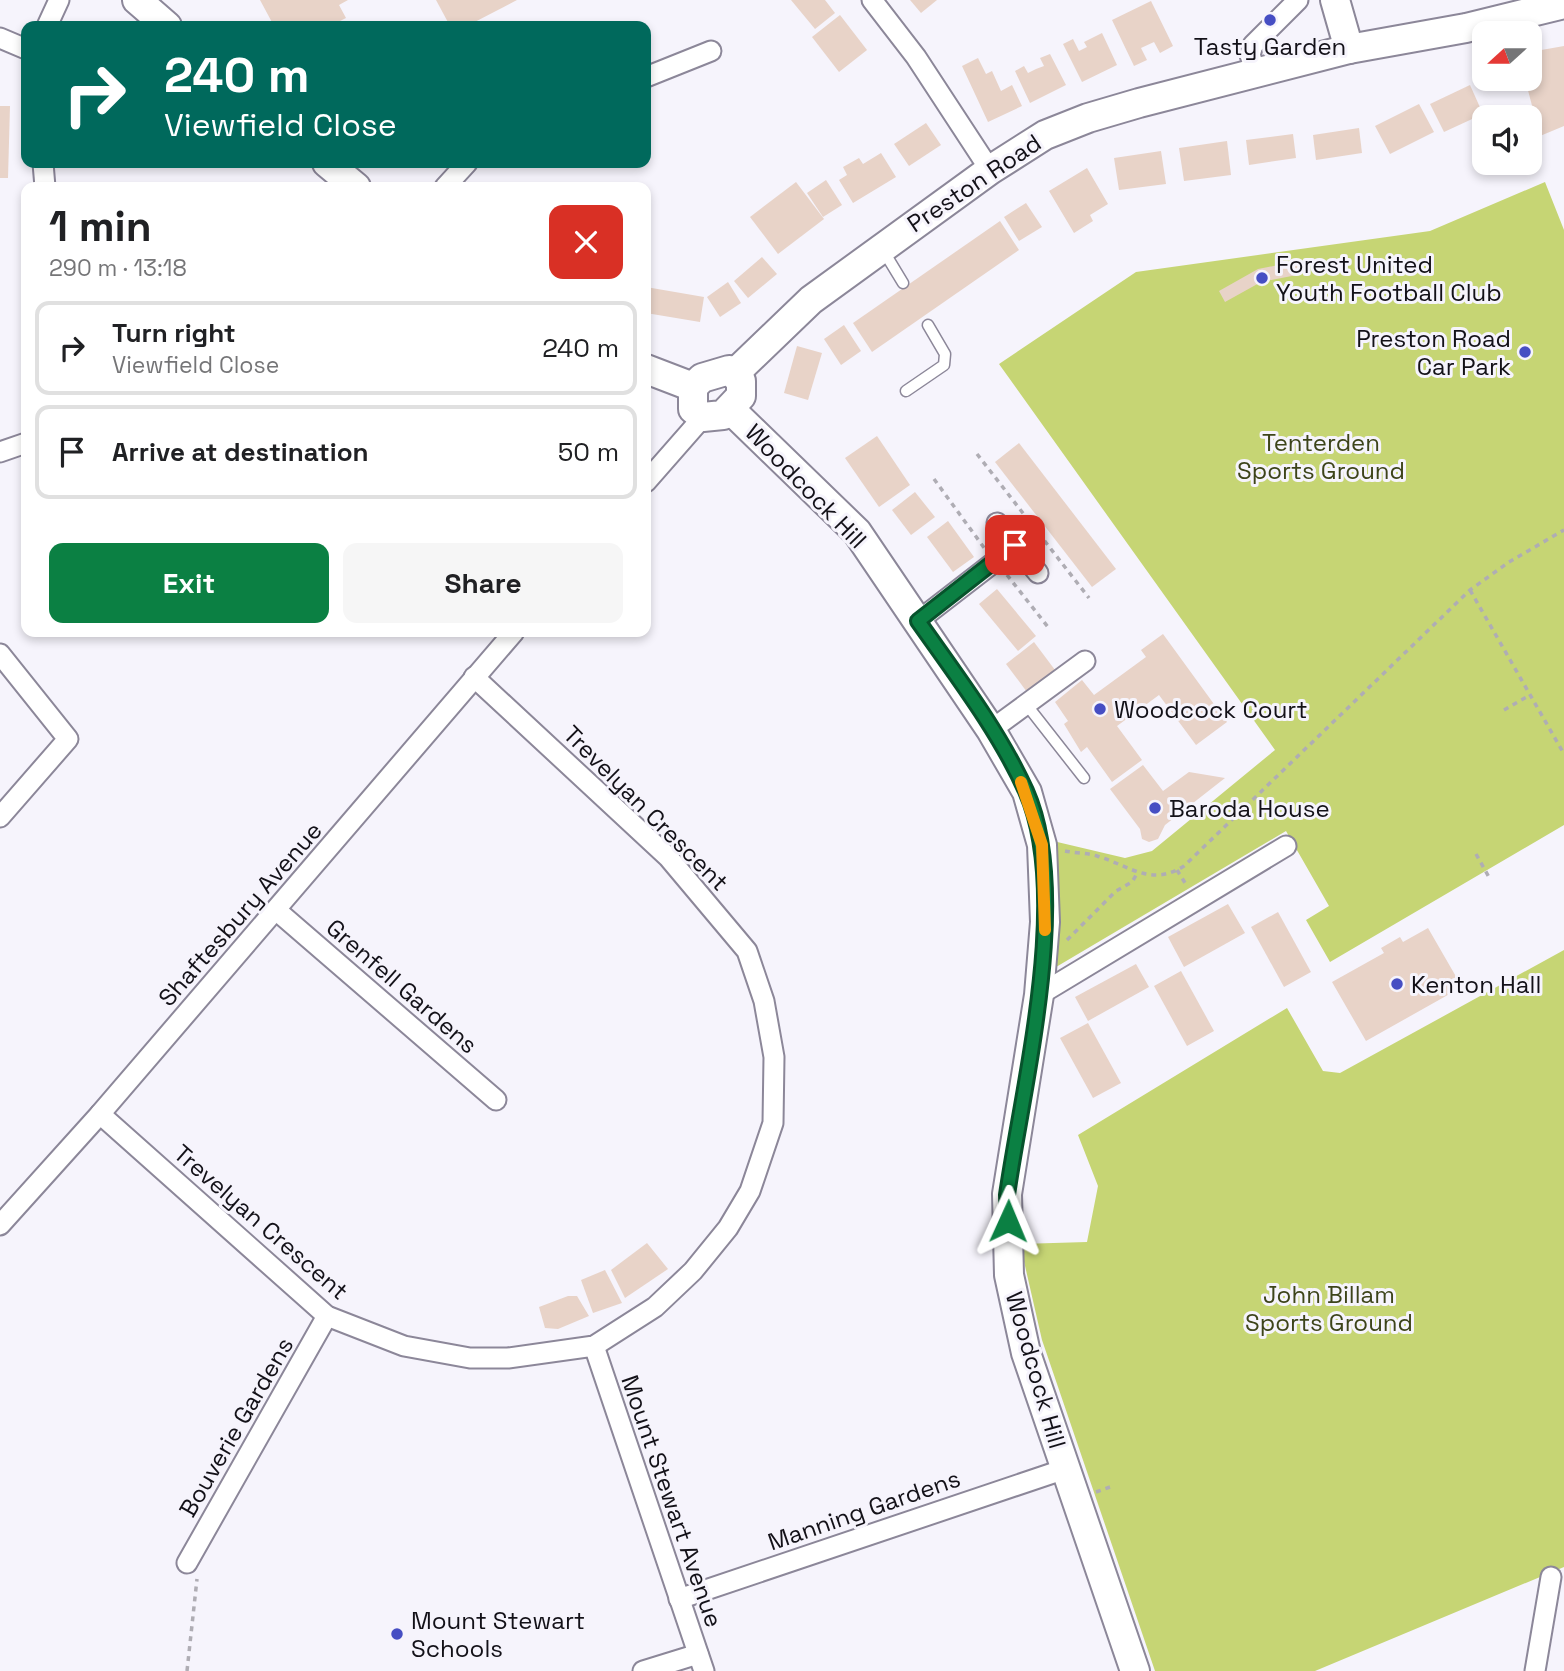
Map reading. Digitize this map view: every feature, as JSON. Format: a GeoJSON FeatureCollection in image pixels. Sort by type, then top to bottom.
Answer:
{"type":"FeatureCollection","features":[{"type":"Feature","properties":{"kind":"street"},"geometry":{"type":"LineString","coordinates":[[49,21],[59,0]]}},
{"type":"Feature","properties":{"kind":"street"},"geometry":{"type":"LineString","coordinates":[[137,0],[161,21]]}},
{"type":"Feature","properties":{"kind":"street"},"geometry":{"type":"LineString","coordinates":[[872,0],[916,57],[990,170]]}},
{"type":"Feature","properties":{"kind":"street"},"geometry":{"type":"LineString","coordinates":[[1257,75],[1250,55],[1254,45],[1298,0]]}},
{"type":"Feature","properties":{"kind":"street"},"geometry":{"type":"LineString","coordinates":[[1329,2],[1349,50]]}},
{"type":"Feature","properties":{"kind":"street","name":"Preston Road"},"geometry":{"type":"LineString","coordinates":[[735,373],[811,300],[881,246],[1045,135],[1087,118],[1349,50],[1465,28],[1564,4]]}},
{"type":"Feature","properties":{"kind":"street"},"geometry":{"type":"LineString","coordinates":[[0,38],[21,47]]}},
{"type":"Feature","properties":{"kind":"street"},"geometry":{"type":"LineString","coordinates":[[651,75],[710,51]]}},
{"type":"Feature","properties":{"kind":"street"},"geometry":{"type":"LineString","coordinates":[[333,168],[350,182]]}},
{"type":"Feature","properties":{"kind":"street"},"geometry":{"type":"LineString","coordinates":[[450,182],[462,168]]}},
{"type":"Feature","properties":{"kind":"street"},"geometry":{"type":"LineString","coordinates":[[729,370],[741,381],[741,396],[731,410],[723,415],[703,417],[693,410],[693,387],[702,378],[729,370]]}},
{"type":"Feature","properties":{"kind":"street"},"geometry":{"type":"LineString","coordinates":[[651,371],[693,387]]}},
{"type":"Feature","properties":{"kind":"street","name":"Woodcock Hill"},"geometry":{"type":"LineString","coordinates":[[731,410],[857,532],[991,730],[1027,792],[1042,845],[1044,955],[1007,1195],[1009,1275],[1026,1353],[1135,1671]]}},
{"type":"Feature","properties":{"kind":"street"},"geometry":{"type":"LineString","coordinates":[[651,476],[703,417]]}},
{"type":"Feature","properties":{"kind":"street"},"geometry":{"type":"LineString","coordinates":[[0,452],[21,445]]}},
{"type":"Feature","properties":{"kind":"street"},"geometry":{"type":"LineString","coordinates":[[997,523],[1038,573]]}},
{"type":"Feature","properties":{"kind":"street"},"geometry":{"type":"LineString","coordinates":[[918,621],[1015,545]]}},
{"type":"Feature","properties":{"kind":"street","name":"Shaftesbury Avenue"},"geometry":{"type":"LineString","coordinates":[[0,1225],[100,1114],[510,637]]}},
{"type":"Feature","properties":{"kind":"street"},"geometry":{"type":"LineString","coordinates":[[0,654],[68,739],[0,817]]}},
{"type":"Feature","properties":{"kind":"street"},"geometry":{"type":"LineString","coordinates":[[991,730],[1085,661]]}},
{"type":"Feature","properties":{"kind":"street","name":"Trevelyan Crescent"},"geometry":{"type":"LineString","coordinates":[[100,1114],[327,1316],[404,1346],[470,1358],[508,1358],[594,1346],[655,1307],[693,1270],[728,1228],[750,1191],[772,1123],[774,1056],[764,1001],[752,963],[747,951],[733,933],[668,857],[474,677]]}},
{"type":"Feature","properties":{"kind":"street"},"geometry":{"type":"LineString","coordinates":[[1038,995],[1286,846]]}},
{"type":"Feature","properties":{"kind":"street","name":"Grenfell Gardens"},"geometry":{"type":"LineString","coordinates":[[276,910],[496,1100]]}},
{"type":"Feature","properties":{"kind":"street","name":"Bouverie Gardens"},"geometry":{"type":"LineString","coordinates":[[187,1563],[327,1316]]}},
{"type":"Feature","properties":{"kind":"street","name":"Mount Stewart Avenue"},"geometry":{"type":"LineString","coordinates":[[594,1346],[701,1662]]}},
{"type":"Feature","properties":{"kind":"street","name":"Manning Gardens"},"geometry":{"type":"LineString","coordinates":[[680,1598],[1065,1468]]}},
{"type":"Feature","properties":{"kind":"street"},"geometry":{"type":"LineString","coordinates":[[1535,1671],[1551,1577]]}},
{"type":"Feature","properties":{"kind":"street"},"geometry":{"type":"LineString","coordinates":[[643,1671],[701,1662]]}},
{"type":"Feature","properties":{"kind":"lane"},"geometry":{"type":"LineString","coordinates":[[881,246],[904,284]]}},
{"type":"Feature","properties":{"kind":"lane"},"geometry":{"type":"LineString","coordinates":[[906,391],[944,365],[945,354],[928,325]]}},
{"type":"Feature","properties":{"kind":"lane"},"geometry":{"type":"LineString","coordinates":[[1026,704],[1084,778]]}},
{"type":"Feature","properties":{"kind":"path"},"geometry":{"type":"LineString","coordinates":[[977,454],[1089,598]]}},
{"type":"Feature","properties":{"kind":"path"},"geometry":{"type":"LineString","coordinates":[[934,479],[989,555]]}},
{"type":"Feature","properties":{"kind":"path"},"geometry":{"type":"LineString","coordinates":[[1042,845],[1096,855],[1138,872],[1161,876],[1184,866],[1307,744],[1470,590],[1509,562],[1564,530]]}},
{"type":"Feature","properties":{"kind":"path"},"geometry":{"type":"LineString","coordinates":[[1002,569],[1048,627]]}},
{"type":"Feature","properties":{"kind":"path"},"geometry":{"type":"LineString","coordinates":[[1470,590],[1564,754]]}},
{"type":"Feature","properties":{"kind":"path"},"geometry":{"type":"LineString","coordinates":[[1504,710],[1530,695]]}},
{"type":"Feature","properties":{"kind":"path"},"geometry":{"type":"LineString","coordinates":[[1476,854],[1490,878]]}},
{"type":"Feature","properties":{"kind":"path"},"geometry":{"type":"LineString","coordinates":[[1044,955],[1061,948],[1116,891],[1132,882],[1138,872]]}},
{"type":"Feature","properties":{"kind":"path"},"geometry":{"type":"LineString","coordinates":[[187,1563],[197,1577],[187,1671]]}},
{"type":"Feature","properties":{"kind":"green space","name":"Tenterden Sports Ground"},"geometry":{"type":"Polygon","coordinates":[[[1545,182],[1564,230],[1564,825],[1330,962],[1306,920],[1329,906],[1286,831],[1051,970],[1053,841],[1125,858],[1152,851],[1275,750],[999,364],[1136,272],[1430,231],[1545,182]]]}},
{"type":"Feature","properties":{"kind":"green space","name":"John Billam Sports Ground"},"geometry":{"type":"Polygon","coordinates":[[[1564,950],[1564,1567],[1315,1671],[1155,1671],[1042,1340],[1020,1244],[1087,1242],[1098,1186],[1078,1135],[1287,1008],[1323,1071],[1340,1073],[1564,950]]]}},
{"type":"Feature","properties":{"kind":"building"},"geometry":{"type":"Polygon","coordinates":[[[260,0],[348,0],[339,5],[346,18],[340,21],[271,21],[260,0]]]}},
{"type":"Feature","properties":{"kind":"building"},"geometry":{"type":"Polygon","coordinates":[[[436,0],[517,0],[477,21],[447,21],[436,0]]]}},
{"type":"Feature","properties":{"kind":"building"},"geometry":{"type":"Polygon","coordinates":[[[791,0],[825,0],[835,13],[815,29],[791,0]]]}},
{"type":"Feature","properties":{"kind":"building"},"geometry":{"type":"Polygon","coordinates":[[[910,0],[937,0],[921,13],[910,0]]]}},
{"type":"Feature","properties":{"kind":"building"},"geometry":{"type":"Polygon","coordinates":[[[1151,1],[1173,46],[1160,53],[1154,42],[1141,48],[1147,60],[1134,66],[1112,20],[1151,1]]]}},
{"type":"Feature","properties":{"kind":"building"},"geometry":{"type":"Polygon","coordinates":[[[840,15],[867,50],[839,72],[812,37],[840,15]]]}},
{"type":"Feature","properties":{"kind":"building"},"geometry":{"type":"Polygon","coordinates":[[[1102,33],[1117,65],[1082,82],[1063,44],[1073,39],[1079,51],[1087,47],[1084,42],[1102,33]]]}},
{"type":"Feature","properties":{"kind":"building"},"geometry":{"type":"Polygon","coordinates":[[[1564,46],[1564,126],[1542,135],[1542,105],[1532,105],[1528,91],[1542,91],[1542,50],[1564,46]]]}},
{"type":"Feature","properties":{"kind":"building"},"geometry":{"type":"Polygon","coordinates":[[[1050,54],[1066,85],[1030,103],[1015,71],[1024,66],[1028,73],[1044,66],[1040,58],[1050,54]]]}},
{"type":"Feature","properties":{"kind":"building"},"geometry":{"type":"Polygon","coordinates":[[[978,58],[986,74],[992,71],[1001,91],[1012,85],[1022,106],[988,122],[962,66],[978,58]]]}},
{"type":"Feature","properties":{"kind":"building"},"geometry":{"type":"Polygon","coordinates":[[[1470,85],[1479,105],[1472,105],[1472,119],[1444,132],[1430,104],[1470,85]]]}},
{"type":"Feature","properties":{"kind":"building"},"geometry":{"type":"Polygon","coordinates":[[[1419,104],[1434,132],[1390,154],[1375,126],[1419,104]]]}},
{"type":"Feature","properties":{"kind":"building"},"geometry":{"type":"Polygon","coordinates":[[[0,106],[10,106],[8,178],[0,178],[0,106]]]}},
{"type":"Feature","properties":{"kind":"building"},"geometry":{"type":"Polygon","coordinates":[[[926,123],[941,145],[909,166],[894,144],[926,123]]]}},
{"type":"Feature","properties":{"kind":"building"},"geometry":{"type":"Polygon","coordinates":[[[1359,128],[1362,153],[1316,160],[1313,135],[1359,128]]]}},
{"type":"Feature","properties":{"kind":"building"},"geometry":{"type":"Polygon","coordinates":[[[1293,134],[1296,158],[1249,165],[1246,140],[1293,134]]]}},
{"type":"Feature","properties":{"kind":"building"},"geometry":{"type":"Polygon","coordinates":[[[1227,141],[1231,175],[1184,181],[1179,148],[1227,141]]]}},
{"type":"Feature","properties":{"kind":"building"},"geometry":{"type":"Polygon","coordinates":[[[1161,151],[1166,184],[1119,190],[1114,158],[1161,151]]]}},
{"type":"Feature","properties":{"kind":"building"},"geometry":{"type":"Polygon","coordinates":[[[881,153],[896,177],[853,203],[839,180],[847,175],[843,167],[859,158],[863,164],[881,153]]]}},
{"type":"Feature","properties":{"kind":"building"},"geometry":{"type":"Polygon","coordinates":[[[1087,168],[1108,204],[1090,215],[1093,221],[1074,233],[1049,191],[1087,168]]]}},
{"type":"Feature","properties":{"kind":"building"},"geometry":{"type":"Polygon","coordinates":[[[826,180],[842,205],[823,217],[807,193],[826,180]]]}},
{"type":"Feature","properties":{"kind":"building"},"geometry":{"type":"Polygon","coordinates":[[[796,182],[824,219],[778,254],[750,217],[796,182]]]}},
{"type":"Feature","properties":{"kind":"building"},"geometry":{"type":"Polygon","coordinates":[[[1026,203],[1042,227],[1019,241],[1004,217],[1026,203]]]}},
{"type":"Feature","properties":{"kind":"building"},"geometry":{"type":"Polygon","coordinates":[[[1000,221],[1019,250],[872,352],[853,323],[1000,221]]]}},
{"type":"Feature","properties":{"kind":"building"},"geometry":{"type":"Polygon","coordinates":[[[762,257],[777,274],[748,298],[734,281],[762,257]]]}},
{"type":"Feature","properties":{"kind":"building","name":"Forest United Youth Football Club"},"geometry":{"type":"Polygon","coordinates":[[[1299,261],[1302,274],[1261,282],[1225,302],[1219,291],[1258,269],[1299,261]]]}},
{"type":"Feature","properties":{"kind":"building"},"geometry":{"type":"Polygon","coordinates":[[[728,282],[741,303],[720,317],[707,297],[728,282]]]}},
{"type":"Feature","properties":{"kind":"building"},"geometry":{"type":"Polygon","coordinates":[[[651,288],[704,297],[700,322],[651,314],[651,288]]]}},
{"type":"Feature","properties":{"kind":"building"},"geometry":{"type":"Polygon","coordinates":[[[844,325],[861,351],[841,365],[824,339],[844,325]]]}},
{"type":"Feature","properties":{"kind":"building"},"geometry":{"type":"Polygon","coordinates":[[[797,346],[822,353],[808,400],[784,393],[797,346]]]}},
{"type":"Feature","properties":{"kind":"building"},"geometry":{"type":"Polygon","coordinates":[[[877,436],[910,485],[879,507],[845,458],[877,436]]]}},
{"type":"Feature","properties":{"kind":"building"},"geometry":{"type":"Polygon","coordinates":[[[1019,443],[1116,569],[1092,587],[995,462],[1019,443]]]}},
{"type":"Feature","properties":{"kind":"building"},"geometry":{"type":"Polygon","coordinates":[[[915,492],[935,517],[911,535],[892,510],[915,492]]]}},
{"type":"Feature","properties":{"kind":"building"},"geometry":{"type":"Polygon","coordinates":[[[948,521],[974,557],[953,572],[927,537],[948,521]]]}},
{"type":"Feature","properties":{"kind":"building"},"geometry":{"type":"Polygon","coordinates":[[[997,589],[1036,636],[1018,651],[979,604],[997,589]]]}},
{"type":"Feature","properties":{"kind":"building","name":"Woodcock Court"},"geometry":{"type":"Polygon","coordinates":[[[1163,634],[1227,722],[1196,745],[1159,695],[1117,726],[1142,760],[1112,782],[1087,747],[1081,752],[1064,724],[1068,721],[1055,702],[1082,680],[1094,695],[1146,657],[1141,650],[1163,634]]]}},
{"type":"Feature","properties":{"kind":"building"},"geometry":{"type":"Polygon","coordinates":[[[1034,642],[1055,670],[1027,692],[1006,664],[1034,642]]]}},
{"type":"Feature","properties":{"kind":"building","name":"Baroda House"},"geometry":{"type":"Polygon","coordinates":[[[1143,765],[1163,791],[1189,772],[1225,778],[1165,825],[1158,839],[1149,842],[1142,839],[1140,829],[1110,789],[1143,765]]]}},
{"type":"Feature","properties":{"kind":"building"},"geometry":{"type":"Polygon","coordinates":[[[1228,904],[1245,933],[1184,967],[1168,937],[1228,904]]]}},
{"type":"Feature","properties":{"kind":"building"},"geometry":{"type":"Polygon","coordinates":[[[1278,912],[1311,972],[1284,987],[1251,927],[1278,912]]]}},
{"type":"Feature","properties":{"kind":"building","name":"Kenton Hall"},"geometry":{"type":"Polygon","coordinates":[[[1428,928],[1462,987],[1366,1041],[1332,982],[1384,953],[1381,948],[1400,937],[1403,942],[1428,928]]]}},
{"type":"Feature","properties":{"kind":"building"},"geometry":{"type":"Polygon","coordinates":[[[1136,964],[1149,987],[1088,1021],[1075,997],[1136,964]]]}},
{"type":"Feature","properties":{"kind":"building"},"geometry":{"type":"Polygon","coordinates":[[[1181,971],[1214,1031],[1187,1046],[1154,986],[1181,971]]]}},
{"type":"Feature","properties":{"kind":"building"},"geometry":{"type":"Polygon","coordinates":[[[1088,1023],[1121,1083],[1093,1098],[1060,1038],[1088,1023]]]}},
{"type":"Feature","properties":{"kind":"building"},"geometry":{"type":"Polygon","coordinates":[[[647,1243],[668,1269],[625,1298],[611,1270],[647,1243]]]}},
{"type":"Feature","properties":{"kind":"building"},"geometry":{"type":"Polygon","coordinates":[[[605,1270],[622,1303],[593,1313],[581,1280],[605,1270]]]}},
{"type":"Feature","properties":{"kind":"building"},"geometry":{"type":"Polygon","coordinates":[[[568,1296],[577,1296],[589,1316],[558,1329],[545,1328],[539,1307],[568,1296]]]}},
{"type":"Feature","properties":{"kind":"slow traffic"},"geometry":{"type":"LineString","coordinates":[[1021,782],[1027,792],[1042,845],[1045,930]]}},
{"type":"Feature","properties":{"kind":"place","name":"Tasty Garden"},"geometry":{"type":"Point","coordinates":[1270,20]}},
{"type":"Feature","properties":{"kind":"place","name":"Forest United Youth Football Club"},"geometry":{"type":"Point","coordinates":[1262,278]}},
{"type":"Feature","properties":{"kind":"place","name":"Preston Road Car Park"},"geometry":{"type":"Point","coordinates":[1525,352]}},
{"type":"Feature","properties":{"kind":"place","name":"Woodcock Court"},"geometry":{"type":"Point","coordinates":[1100,709]}},
{"type":"Feature","properties":{"kind":"place","name":"Baroda House"},"geometry":{"type":"Point","coordinates":[1155,808]}},
{"type":"Feature","properties":{"kind":"place","name":"Kenton Hall"},"geometry":{"type":"Point","coordinates":[1397,984]}},
{"type":"Feature","properties":{"kind":"place","name":"Mount Stewart Schools"},"geometry":{"type":"Point","coordinates":[397,1634]}},
{"type":"Feature","properties":{"kind":"route"},"geometry":{"type":"LineString","coordinates":[[1008,1221],[1007,1195],[1044,955],[1042,845],[1027,792],[991,730],[918,621],[1015,545]]}}]}
